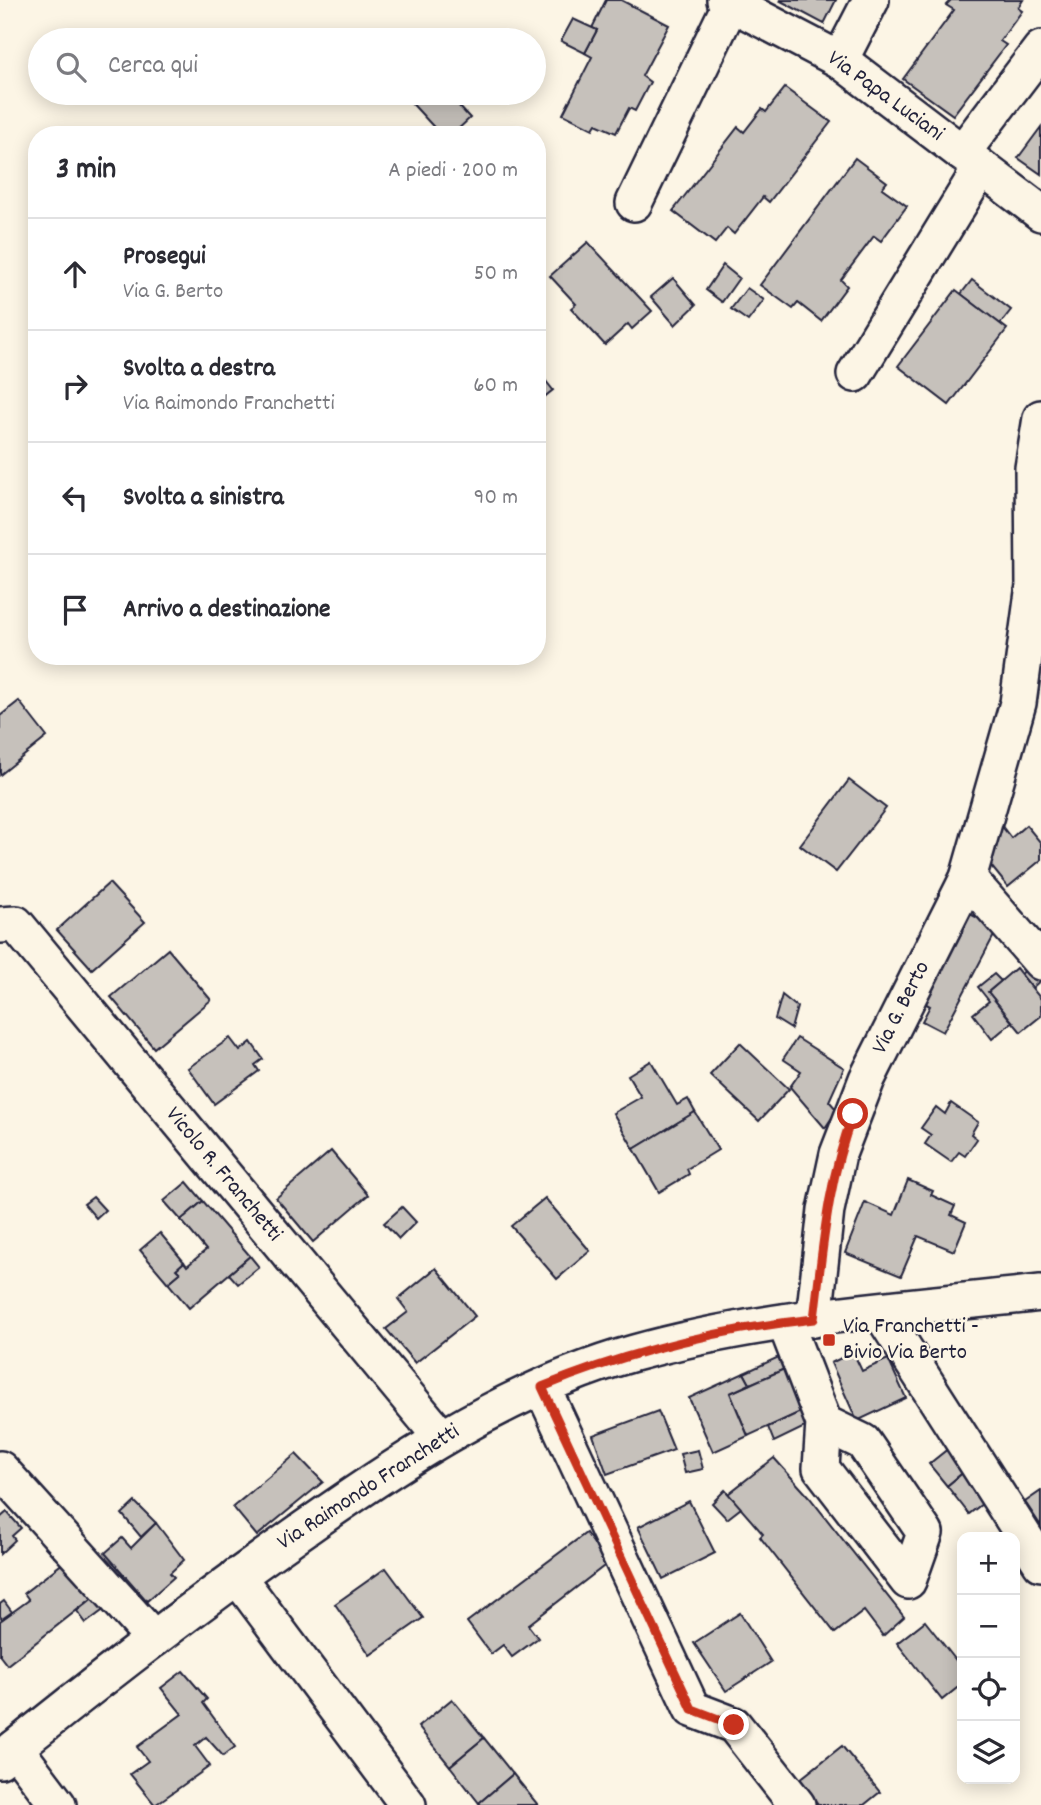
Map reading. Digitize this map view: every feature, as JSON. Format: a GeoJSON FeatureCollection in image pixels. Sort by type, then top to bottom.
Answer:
{"type":"FeatureCollection","features":[{"type":"Feature","properties":{"kind":"street"},"geometry":{"type":"LineString","coordinates":[[840,60],[872,0]]}},
{"type":"Feature","properties":{"kind":"street","name":"Via Papa Luciani"},"geometry":{"type":"LineString","coordinates":[[634,203],[728,1],[840,60],[1041,213]]}},
{"type":"Feature","properties":{"kind":"street","name":"Via Papa Luciani"},"geometry":{"type":"LineString","coordinates":[[855,374],[972,160],[1041,49]]}},
{"type":"Feature","properties":{"kind":"street","name":"Via G. Berto"},"geometry":{"type":"LineString","coordinates":[[799,1321],[838,1154],[867,1079],[968,878],[1029,715],[1034,585],[1033,468],[1040,432]]}},
{"type":"Feature","properties":{"kind":"street"},"geometry":{"type":"LineString","coordinates":[[968,878],[1041,962]]}},
{"type":"Feature","properties":{"kind":"street","name":"Vicolo R. Franchetti"},"geometry":{"type":"LineString","coordinates":[[0,925],[16,925],[441,1437]]}},
{"type":"Feature","properties":{"kind":"street","name":"Via Raimondo Franchetti"},"geometry":{"type":"LineString","coordinates":[[8,1754],[154,1639],[329,1510],[441,1437],[542,1387],[632,1354],[685,1340],[799,1321],[1041,1293]]}},
{"type":"Feature","properties":{"kind":"street"},"geometry":{"type":"LineString","coordinates":[[880,1311],[1041,1563]]}},
{"type":"Feature","properties":{"kind":"street"},"geometry":{"type":"LineString","coordinates":[[799,1321],[824,1423]]}},
{"type":"Feature","properties":{"kind":"street"},"geometry":{"type":"LineString","coordinates":[[542,1387],[692,1709],[734,1725],[797,1805]]}},
{"type":"Feature","properties":{"kind":"street"},"geometry":{"type":"LineString","coordinates":[[0,1469],[154,1639]]}},
{"type":"Feature","properties":{"kind":"street"},"geometry":{"type":"LineString","coordinates":[[237,1576],[408,1805]]}},
{"type":"Feature","properties":{"kind":"street"},"geometry":{"type":"LineString","coordinates":[[8,1754],[58,1805]]}},
{"type":"Feature","properties":{"kind":"building"},"geometry":{"type":"Polygon","coordinates":[[[606,0],[621,0],[669,25],[642,76],[650,82],[635,111],[629,108],[616,133],[596,124],[593,129],[563,114],[592,57],[585,53],[597,30],[592,28],[606,0]]]}},
{"type":"Feature","properties":{"kind":"building"},"geometry":{"type":"Polygon","coordinates":[[[779,0],[836,0],[824,24],[779,0]]]}},
{"type":"Feature","properties":{"kind":"building"},"geometry":{"type":"Polygon","coordinates":[[[951,0],[1023,0],[1018,8],[1022,11],[1000,41],[1006,45],[953,115],[903,79],[954,10],[946,5],[951,0]]]}},
{"type":"Feature","properties":{"kind":"building"},"geometry":{"type":"Polygon","coordinates":[[[573,19],[597,30],[585,53],[561,41],[573,19]]]}},
{"type":"Feature","properties":{"kind":"building"},"geometry":{"type":"Polygon","coordinates":[[[785,88],[831,122],[769,202],[763,197],[734,234],[727,228],[715,243],[673,211],[738,127],[744,132],[762,109],[766,112],[785,88]]]}},
{"type":"Feature","properties":{"kind":"building"},"geometry":{"type":"Polygon","coordinates":[[[413,105],[458,105],[470,118],[462,126],[433,126],[413,105]]]}},
{"type":"Feature","properties":{"kind":"building"},"geometry":{"type":"Polygon","coordinates":[[[1041,127],[1041,174],[1018,158],[1041,127]]]}},
{"type":"Feature","properties":{"kind":"building"},"geometry":{"type":"Polygon","coordinates":[[[855,158],[887,182],[882,188],[907,206],[881,241],[874,236],[841,280],[847,286],[821,321],[798,303],[793,309],[760,285],[855,158]]]}},
{"type":"Feature","properties":{"kind":"building"},"geometry":{"type":"Polygon","coordinates":[[[588,242],[652,311],[632,329],[628,324],[605,345],[571,308],[576,304],[550,276],[588,242]]]}},
{"type":"Feature","properties":{"kind":"building"},"geometry":{"type":"Polygon","coordinates":[[[723,265],[739,278],[722,302],[706,290],[723,265]]]}},
{"type":"Feature","properties":{"kind":"building"},"geometry":{"type":"Polygon","coordinates":[[[673,278],[696,305],[675,325],[651,297],[673,278]]]}},
{"type":"Feature","properties":{"kind":"building"},"geometry":{"type":"Polygon","coordinates":[[[972,280],[1011,310],[1000,324],[961,294],[972,280]]]}},
{"type":"Feature","properties":{"kind":"building"},"geometry":{"type":"Polygon","coordinates":[[[747,288],[764,300],[748,321],[731,309],[747,288]]]}},
{"type":"Feature","properties":{"kind":"building"},"geometry":{"type":"Polygon","coordinates":[[[956,290],[1007,329],[949,405],[898,366],[956,290]]]}},
{"type":"Feature","properties":{"kind":"building"},"geometry":{"type":"Polygon","coordinates":[[[546,381],[553,390],[546,396],[546,381]]]}},
{"type":"Feature","properties":{"kind":"building"},"geometry":{"type":"Polygon","coordinates":[[[19,701],[47,737],[0,775],[0,716],[19,701]]]}},
{"type":"Feature","properties":{"kind":"building"},"geometry":{"type":"Polygon","coordinates":[[[849,780],[886,808],[836,872],[800,845],[849,780]]]}},
{"type":"Feature","properties":{"kind":"building"},"geometry":{"type":"Polygon","coordinates":[[[1001,825],[1011,838],[1026,825],[1041,843],[1041,860],[1008,887],[987,861],[1001,825]]]}},
{"type":"Feature","properties":{"kind":"building"},"geometry":{"type":"Polygon","coordinates":[[[109,883],[145,922],[92,969],[57,930],[109,883]]]}},
{"type":"Feature","properties":{"kind":"building"},"geometry":{"type":"Polygon","coordinates":[[[966,912],[998,928],[943,1032],[922,1021],[930,1006],[919,1000],[966,912]]]}},
{"type":"Feature","properties":{"kind":"building"},"geometry":{"type":"Polygon","coordinates":[[[168,949],[211,1000],[154,1048],[111,997],[168,949]]]}},
{"type":"Feature","properties":{"kind":"building"},"geometry":{"type":"Polygon","coordinates":[[[1030,967],[1041,980],[1032,988],[1021,974],[1030,967]]]}},
{"type":"Feature","properties":{"kind":"building"},"geometry":{"type":"Polygon","coordinates":[[[1016,968],[1041,999],[1041,1016],[1021,1032],[988,992],[1016,968]]]}},
{"type":"Feature","properties":{"kind":"building"},"geometry":{"type":"Polygon","coordinates":[[[994,974],[1001,981],[988,992],[1012,1022],[992,1039],[973,1014],[989,1001],[978,987],[994,974]]]}},
{"type":"Feature","properties":{"kind":"building"},"geometry":{"type":"Polygon","coordinates":[[[782,995],[797,1007],[791,1029],[775,1019],[782,995]]]}},
{"type":"Feature","properties":{"kind":"building"},"geometry":{"type":"Polygon","coordinates":[[[230,1038],[240,1051],[251,1042],[263,1059],[255,1065],[259,1071],[214,1104],[188,1068],[230,1038]]]}},
{"type":"Feature","properties":{"kind":"building"},"geometry":{"type":"Polygon","coordinates":[[[797,1038],[844,1068],[829,1101],[837,1110],[825,1128],[790,1087],[801,1071],[783,1059],[797,1038]]]}},
{"type":"Feature","properties":{"kind":"building"},"geometry":{"type":"Polygon","coordinates":[[[740,1043],[789,1089],[759,1121],[710,1075],[740,1043]]]}},
{"type":"Feature","properties":{"kind":"building"},"geometry":{"type":"Polygon","coordinates":[[[651,1061],[677,1105],[688,1099],[695,1112],[634,1149],[613,1113],[641,1097],[628,1075],[651,1061]]]}},
{"type":"Feature","properties":{"kind":"building"},"geometry":{"type":"Polygon","coordinates":[[[951,1103],[978,1122],[971,1134],[977,1139],[965,1156],[959,1152],[951,1162],[925,1144],[931,1135],[921,1128],[936,1107],[945,1114],[951,1103]]]}},
{"type":"Feature","properties":{"kind":"building"},"geometry":{"type":"Polygon","coordinates":[[[695,1112],[718,1150],[687,1169],[689,1174],[659,1192],[634,1149],[695,1112]]]}},
{"type":"Feature","properties":{"kind":"building"},"geometry":{"type":"Polygon","coordinates":[[[331,1151],[368,1195],[313,1242],[276,1198],[331,1151]]]}},
{"type":"Feature","properties":{"kind":"building"},"geometry":{"type":"Polygon","coordinates":[[[908,1180],[933,1191],[931,1195],[955,1206],[951,1215],[966,1222],[954,1251],[918,1236],[901,1276],[845,1253],[865,1202],[894,1215],[908,1180]]]}},
{"type":"Feature","properties":{"kind":"building"},"geometry":{"type":"Polygon","coordinates":[[[187,1182],[203,1201],[181,1220],[164,1201],[187,1182]]]}},
{"type":"Feature","properties":{"kind":"building"},"geometry":{"type":"Polygon","coordinates":[[[93,1197],[105,1210],[96,1218],[84,1204],[93,1197]]]}},
{"type":"Feature","properties":{"kind":"building"},"geometry":{"type":"Polygon","coordinates":[[[545,1198],[590,1251],[557,1279],[511,1226],[545,1198]]]}},
{"type":"Feature","properties":{"kind":"building"},"geometry":{"type":"Polygon","coordinates":[[[203,1201],[250,1256],[189,1308],[168,1283],[180,1273],[176,1269],[184,1262],[187,1266],[206,1250],[181,1220],[203,1201]]]}},
{"type":"Feature","properties":{"kind":"building"},"geometry":{"type":"Polygon","coordinates":[[[402,1207],[416,1222],[399,1239],[384,1223],[402,1207]]]}},
{"type":"Feature","properties":{"kind":"building"},"geometry":{"type":"Polygon","coordinates":[[[160,1233],[184,1262],[176,1269],[180,1273],[168,1283],[140,1250],[160,1233]]]}},
{"type":"Feature","properties":{"kind":"building"},"geometry":{"type":"Polygon","coordinates":[[[250,1256],[259,1267],[238,1284],[229,1274],[250,1256]]]}},
{"type":"Feature","properties":{"kind":"building"},"geometry":{"type":"Polygon","coordinates":[[[436,1268],[475,1316],[415,1363],[386,1329],[408,1312],[398,1299],[436,1268]]]}},
{"type":"Feature","properties":{"kind":"building"},"geometry":{"type":"Polygon","coordinates":[[[853,1352],[862,1371],[888,1359],[906,1398],[857,1421],[831,1363],[853,1352]]]}},
{"type":"Feature","properties":{"kind":"building"},"geometry":{"type":"Polygon","coordinates":[[[783,1355],[789,1367],[750,1384],[744,1373],[783,1355]]]}},
{"type":"Feature","properties":{"kind":"building"},"geometry":{"type":"Polygon","coordinates":[[[789,1367],[807,1409],[748,1436],[730,1393],[789,1367]]]}},
{"type":"Feature","properties":{"kind":"building"},"geometry":{"type":"Polygon","coordinates":[[[744,1373],[750,1384],[730,1393],[748,1436],[713,1452],[689,1398],[744,1373]]]}},
{"type":"Feature","properties":{"kind":"building"},"geometry":{"type":"Polygon","coordinates":[[[807,1409],[813,1423],[774,1442],[768,1427],[807,1409]]]}},
{"type":"Feature","properties":{"kind":"building"},"geometry":{"type":"Polygon","coordinates":[[[658,1411],[674,1450],[607,1474],[593,1435],[658,1411]]]}},
{"type":"Feature","properties":{"kind":"building"},"geometry":{"type":"Polygon","coordinates":[[[949,1448],[967,1469],[947,1486],[929,1464],[949,1448]]]}},
{"type":"Feature","properties":{"kind":"building"},"geometry":{"type":"Polygon","coordinates":[[[698,1450],[703,1469],[685,1473],[680,1454],[698,1450]]]}},
{"type":"Feature","properties":{"kind":"building"},"geometry":{"type":"Polygon","coordinates":[[[296,1454],[323,1482],[257,1536],[233,1507],[296,1454]]]}},
{"type":"Feature","properties":{"kind":"building"},"geometry":{"type":"Polygon","coordinates":[[[774,1458],[810,1498],[904,1617],[883,1636],[864,1611],[835,1633],[760,1537],[763,1534],[728,1494],[774,1458]]]}},
{"type":"Feature","properties":{"kind":"building"},"geometry":{"type":"Polygon","coordinates":[[[965,1471],[987,1500],[969,1514],[947,1486],[965,1471]]]}},
{"type":"Feature","properties":{"kind":"building"},"geometry":{"type":"Polygon","coordinates":[[[725,1490],[741,1508],[727,1519],[712,1503],[725,1490]]]}},
{"type":"Feature","properties":{"kind":"building"},"geometry":{"type":"Polygon","coordinates":[[[1041,1491],[1041,1526],[1025,1502],[1041,1491]]]}},
{"type":"Feature","properties":{"kind":"building"},"geometry":{"type":"Polygon","coordinates":[[[689,1501],[715,1553],[663,1579],[638,1527],[689,1501]]]}},
{"type":"Feature","properties":{"kind":"building"},"geometry":{"type":"Polygon","coordinates":[[[135,1502],[156,1523],[141,1537],[122,1514],[135,1502]]]}},
{"type":"Feature","properties":{"kind":"building"},"geometry":{"type":"Polygon","coordinates":[[[7,1512],[21,1528],[12,1536],[15,1540],[0,1554],[0,1518],[7,1512]]]}},
{"type":"Feature","properties":{"kind":"building"},"geometry":{"type":"Polygon","coordinates":[[[156,1523],[184,1560],[170,1573],[174,1577],[147,1601],[105,1553],[122,1538],[131,1548],[156,1523]]]}},
{"type":"Feature","properties":{"kind":"building"},"geometry":{"type":"Polygon","coordinates":[[[586,1533],[608,1563],[528,1625],[538,1638],[512,1657],[503,1645],[491,1654],[467,1622],[586,1533]]]}},
{"type":"Feature","properties":{"kind":"building"},"geometry":{"type":"Polygon","coordinates":[[[72,1556],[100,1592],[7,1665],[0,1656],[0,1621],[29,1600],[24,1593],[72,1556]]]}},
{"type":"Feature","properties":{"kind":"building"},"geometry":{"type":"Polygon","coordinates":[[[386,1568],[423,1618],[370,1655],[335,1604],[386,1568]]]}},
{"type":"Feature","properties":{"kind":"building"},"geometry":{"type":"Polygon","coordinates":[[[100,1592],[110,1605],[86,1623],[77,1611],[100,1592]]]}},
{"type":"Feature","properties":{"kind":"building"},"geometry":{"type":"Polygon","coordinates":[[[4,1601],[12,1612],[2,1619],[0,1604],[4,1601]]]}},
{"type":"Feature","properties":{"kind":"building"},"geometry":{"type":"Polygon","coordinates":[[[740,1613],[771,1662],[726,1691],[694,1643],[740,1613]]]}},
{"type":"Feature","properties":{"kind":"building"},"geometry":{"type":"Polygon","coordinates":[[[925,1621],[957,1662],[957,1688],[942,1700],[897,1643],[925,1621]]]}},
{"type":"Feature","properties":{"kind":"building"},"geometry":{"type":"Polygon","coordinates":[[[183,1671],[207,1699],[203,1703],[235,1747],[223,1756],[206,1737],[195,1746],[210,1766],[155,1805],[130,1774],[148,1761],[137,1747],[182,1714],[161,1688],[183,1671]]]}},
{"type":"Feature","properties":{"kind":"building"},"geometry":{"type":"Polygon","coordinates":[[[452,1699],[484,1738],[450,1766],[418,1727],[452,1699]]]}},
{"type":"Feature","properties":{"kind":"building"},"geometry":{"type":"Polygon","coordinates":[[[484,1738],[513,1774],[479,1803],[450,1766],[484,1738]]]}},
{"type":"Feature","properties":{"kind":"building"},"geometry":{"type":"Polygon","coordinates":[[[842,1746],[880,1792],[864,1805],[819,1805],[799,1780],[842,1746]]]}},
{"type":"Feature","properties":{"kind":"building"},"geometry":{"type":"Polygon","coordinates":[[[513,1774],[538,1805],[479,1803],[513,1774]]]}},
{"type":"Feature","properties":{"kind":"place","name":"Via Franchetti - Bivio Via Berto"},"geometry":{"type":"Point","coordinates":[829,1340]}},
{"type":"Feature","properties":{"kind":"route"},"geometry":{"type":"LineString","coordinates":[[734,1725],[692,1709],[542,1387],[580,1371],[685,1340],[814,1319],[826,1210],[838,1154],[853,1114]]}}]}
